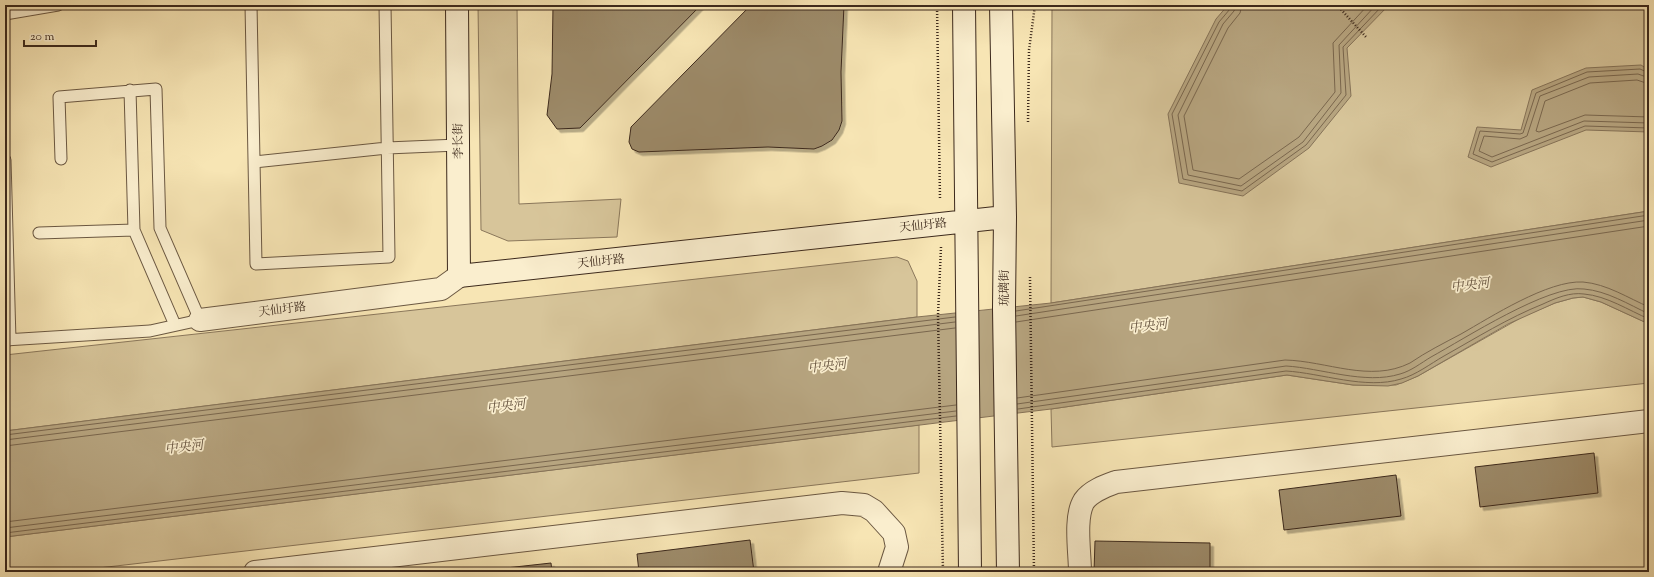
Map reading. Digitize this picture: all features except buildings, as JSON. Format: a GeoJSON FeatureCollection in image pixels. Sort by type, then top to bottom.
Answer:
{"type":"FeatureCollection","features":[{"type":"Feature","properties":{"kind":"street","name":"李长街"},"geometry":{"type":"LineString","coordinates":[[457,5],[459,276]]}},
{"type":"Feature","properties":{"kind":"street"},"geometry":{"type":"LineString","coordinates":[[964,5],[967,220],[966,312],[970,572]]}},
{"type":"Feature","properties":{"kind":"street","name":"琉璃街"},"geometry":{"type":"LineString","coordinates":[[1001,5],[1005,216],[1004,308],[1008,572]]}},
{"type":"Feature","properties":{"kind":"street","name":"天仙圩路"},"geometry":{"type":"LineString","coordinates":[[200,320],[441,289],[459,276],[1005,216]]}},
{"type":"Feature","properties":{"kind":"street"},"geometry":{"type":"LineString","coordinates":[[1080,572],[1078,521],[1084,501],[1098,489],[1116,482],[1649,421]]}},
{"type":"Feature","properties":{"kind":"street"},"geometry":{"type":"LineString","coordinates":[[255,572],[842,503],[864,505],[874,511],[894,533],[897,547],[889,572]]}},
{"type":"Feature","properties":{"kind":"lane"},"geometry":{"type":"LineString","coordinates":[[5,14],[58,5]]}},
{"type":"Feature","properties":{"kind":"lane"},"geometry":{"type":"LineString","coordinates":[[251,5],[256,264],[389,257],[385,5]]}},
{"type":"Feature","properties":{"kind":"lane"},"geometry":{"type":"LineString","coordinates":[[5,160],[8,340],[150,331],[200,320],[160,228],[156,89],[59,97],[61,159]]}},
{"type":"Feature","properties":{"kind":"lane"},"geometry":{"type":"LineString","coordinates":[[130,90],[134,230],[175,325]]}},
{"type":"Feature","properties":{"kind":"lane"},"geometry":{"type":"LineString","coordinates":[[254,162],[387,148],[458,145]]}},
{"type":"Feature","properties":{"kind":"lane"},"geometry":{"type":"LineString","coordinates":[[39,233],[134,230]]}},
{"type":"Feature","properties":{"kind":"path"},"geometry":{"type":"LineString","coordinates":[[937,5],[941,223],[941,278],[938,315],[943,572]]}},
{"type":"Feature","properties":{"kind":"path"},"geometry":{"type":"LineString","coordinates":[[1028,125],[1029,50],[1035,5]]}},
{"type":"Feature","properties":{"kind":"path"},"geometry":{"type":"LineString","coordinates":[[1337,5],[1366,37]]}},
{"type":"Feature","properties":{"kind":"path"},"geometry":{"type":"LineString","coordinates":[[1029,272],[1031,305],[1034,572]]}},
{"type":"Feature","properties":{"kind":"shaded area"},"geometry":{"type":"Polygon","coordinates":[[[478,5],[517,5],[519,204],[621,199],[617,237],[508,241],[481,230],[478,5]]]}},
{"type":"Feature","properties":{"kind":"shaded area"},"geometry":{"type":"Polygon","coordinates":[[[1052,5],[1649,5],[1649,211],[1051,303],[1052,5]]]}},
{"type":"Feature","properties":{"kind":"shaded area"},"geometry":{"type":"Polygon","coordinates":[[[897,257],[908,261],[917,281],[917,317],[5,431],[5,355],[897,257]]]}},
{"type":"Feature","properties":{"kind":"shaded area"},"geometry":{"type":"Polygon","coordinates":[[[1583,297],[1601,302],[1649,324],[1649,383],[1052,447],[1051,409],[1287,375],[1353,385],[1396,385],[1418,376],[1524,316],[1555,303],[1583,297]]]}},
{"type":"Feature","properties":{"kind":"shaded area"},"geometry":{"type":"Polygon","coordinates":[[[919,425],[919,473],[64,572],[5,572],[5,537],[919,425]]]}},
{"type":"Feature","properties":{"kind":"water"},"geometry":{"type":"Polygon","coordinates":[[[1228,5],[1389,5],[1347,48],[1351,96],[1309,148],[1243,196],[1179,183],[1168,114],[1216,19],[1228,5]]]}},
{"type":"Feature","properties":{"kind":"water"},"geometry":{"type":"Polygon","coordinates":[[[1641,65],[1649,70],[1649,132],[1586,130],[1491,167],[1468,157],[1477,127],[1521,130],[1532,90],[1586,68],[1641,65]]]}},
{"type":"Feature","properties":{"kind":"water","name":"中央河"},"geometry":{"type":"Polygon","coordinates":[[[1649,211],[1649,324],[1601,302],[1583,297],[1573,298],[1555,303],[1508,324],[1418,376],[1402,383],[1388,386],[1353,385],[1287,375],[1051,409],[5,537],[5,431],[917,317],[1051,303],[1649,211]]]}}]}
